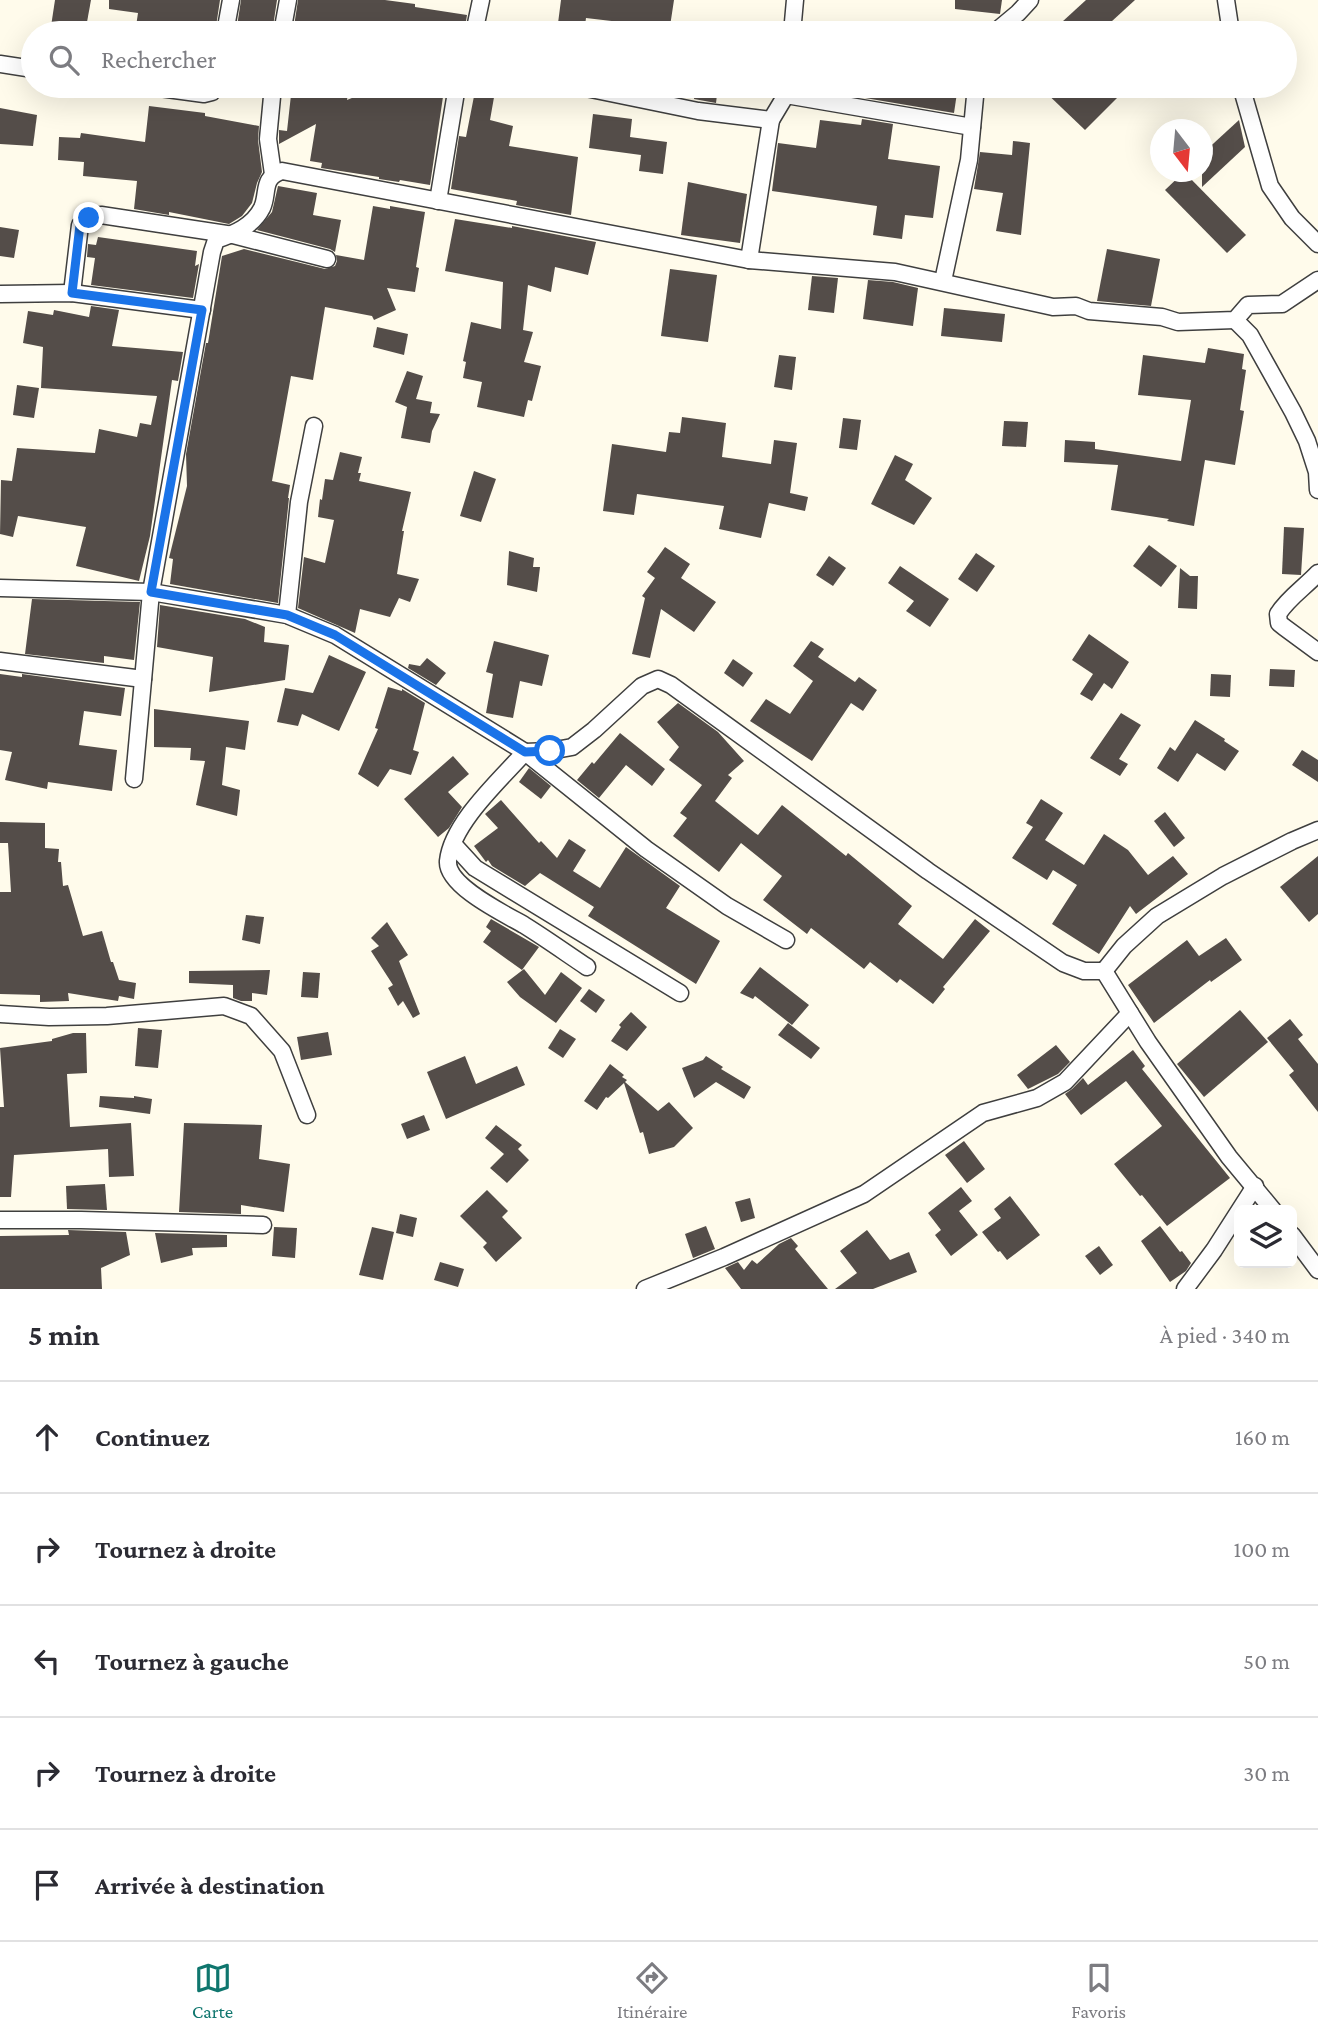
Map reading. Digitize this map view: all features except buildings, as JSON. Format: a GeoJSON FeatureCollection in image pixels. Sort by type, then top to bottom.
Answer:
{"type":"FeatureCollection","features":[{"type":"Feature","properties":{"kind":"street"},"geometry":{"type":"LineString","coordinates":[[227,21],[230,0]]}},
{"type":"Feature","properties":{"kind":"street"},"geometry":{"type":"LineString","coordinates":[[284,21],[288,0]]}},
{"type":"Feature","properties":{"kind":"street"},"geometry":{"type":"LineString","coordinates":[[477,21],[481,0]]}},
{"type":"Feature","properties":{"kind":"street"},"geometry":{"type":"LineString","coordinates":[[793,21],[795,0]]}},
{"type":"Feature","properties":{"kind":"street"},"geometry":{"type":"LineString","coordinates":[[1007,21],[1030,0]]}},
{"type":"Feature","properties":{"kind":"street"},"geometry":{"type":"LineString","coordinates":[[1226,0],[1229,21]]}},
{"type":"Feature","properties":{"kind":"street"},"geometry":{"type":"LineString","coordinates":[[0,64],[21,67]]}},
{"type":"Feature","properties":{"kind":"street"},"geometry":{"type":"LineString","coordinates":[[273,98],[268,139],[273,174]]}},
{"type":"Feature","properties":{"kind":"street"},"geometry":{"type":"LineString","coordinates":[[438,201],[455,98]]}},
{"type":"Feature","properties":{"kind":"street"},"geometry":{"type":"LineString","coordinates":[[635,98],[698,111],[771,120]]}},
{"type":"Feature","properties":{"kind":"street"},"geometry":{"type":"LineString","coordinates":[[749,260],[771,120],[782,98]]}},
{"type":"Feature","properties":{"kind":"street"},"geometry":{"type":"LineString","coordinates":[[839,98],[972,127]]}},
{"type":"Feature","properties":{"kind":"street"},"geometry":{"type":"LineString","coordinates":[[943,282],[968,160],[975,98]]}},
{"type":"Feature","properties":{"kind":"street"},"geometry":{"type":"LineString","coordinates":[[1244,98],[1270,186],[1292,218],[1318,244]]}},
{"type":"Feature","properties":{"kind":"street"},"geometry":{"type":"LineString","coordinates":[[134,779],[151,592],[212,252],[216,240],[233,235],[250,224],[262,208],[268,182],[273,174],[282,171],[749,260],[895,272],[1053,307],[1076,306],[1089,311],[1161,317],[1178,322],[1235,320],[1250,335],[1293,412],[1307,441],[1317,472],[1318,490]]}},
{"type":"Feature","properties":{"kind":"street"},"geometry":{"type":"LineString","coordinates":[[72,293],[80,225],[89,218],[101,215],[233,235],[327,259]]}},
{"type":"Feature","properties":{"kind":"street"},"geometry":{"type":"LineString","coordinates":[[1235,320],[1248,305],[1282,304],[1318,279]]}},
{"type":"Feature","properties":{"kind":"street"},"geometry":{"type":"LineString","coordinates":[[0,295],[72,293],[202,310]]}},
{"type":"Feature","properties":{"kind":"street"},"geometry":{"type":"LineString","coordinates":[[287,615],[299,502],[314,426]]}},
{"type":"Feature","properties":{"kind":"street"},"geometry":{"type":"LineString","coordinates":[[1318,573],[1278,614],[1279,622],[1284,627],[1318,652]]}},
{"type":"Feature","properties":{"kind":"street"},"geometry":{"type":"LineString","coordinates":[[0,588],[151,592],[287,615],[335,635],[525,752],[646,849],[727,906],[786,940]]}},
{"type":"Feature","properties":{"kind":"street"},"geometry":{"type":"LineString","coordinates":[[0,662],[144,678]]}},
{"type":"Feature","properties":{"kind":"street"},"geometry":{"type":"LineString","coordinates":[[587,967],[482,902],[457,880],[448,866],[448,860],[463,822],[525,752],[572,747],[642,686],[658,679],[671,685],[928,871],[1063,964],[1084,971],[1104,971]]}},
{"type":"Feature","properties":{"kind":"street"},"geometry":{"type":"LineString","coordinates":[[1104,971],[1124,946],[1157,916],[1223,876],[1318,830]]}},
{"type":"Feature","properties":{"kind":"street"},"geometry":{"type":"LineString","coordinates":[[453,844],[475,868],[680,993]]}},
{"type":"Feature","properties":{"kind":"street"},"geometry":{"type":"LineString","coordinates":[[1104,971],[1148,1042],[1229,1157],[1269,1205]]}},
{"type":"Feature","properties":{"kind":"street"},"geometry":{"type":"LineString","coordinates":[[0,1014],[107,1016],[223,1006],[251,1016],[282,1051],[307,1115]]}},
{"type":"Feature","properties":{"kind":"street"},"geometry":{"type":"LineString","coordinates":[[645,1289],[864,1194],[984,1113],[1037,1098],[1066,1082],[1130,1013]]}},
{"type":"Feature","properties":{"kind":"street"},"geometry":{"type":"LineString","coordinates":[[1185,1289],[1255,1186]]}},
{"type":"Feature","properties":{"kind":"street"},"geometry":{"type":"LineString","coordinates":[[0,1220],[263,1225]]}},
{"type":"Feature","properties":{"kind":"street"},"geometry":{"type":"LineString","coordinates":[[1297,1242],[1318,1270]]}},
{"type":"Feature","properties":{"kind":"route"},"geometry":{"type":"LineString","coordinates":[[89,218],[80,225],[72,293],[202,310],[151,592],[287,615],[335,635],[525,752],[550,751]]}}]}
